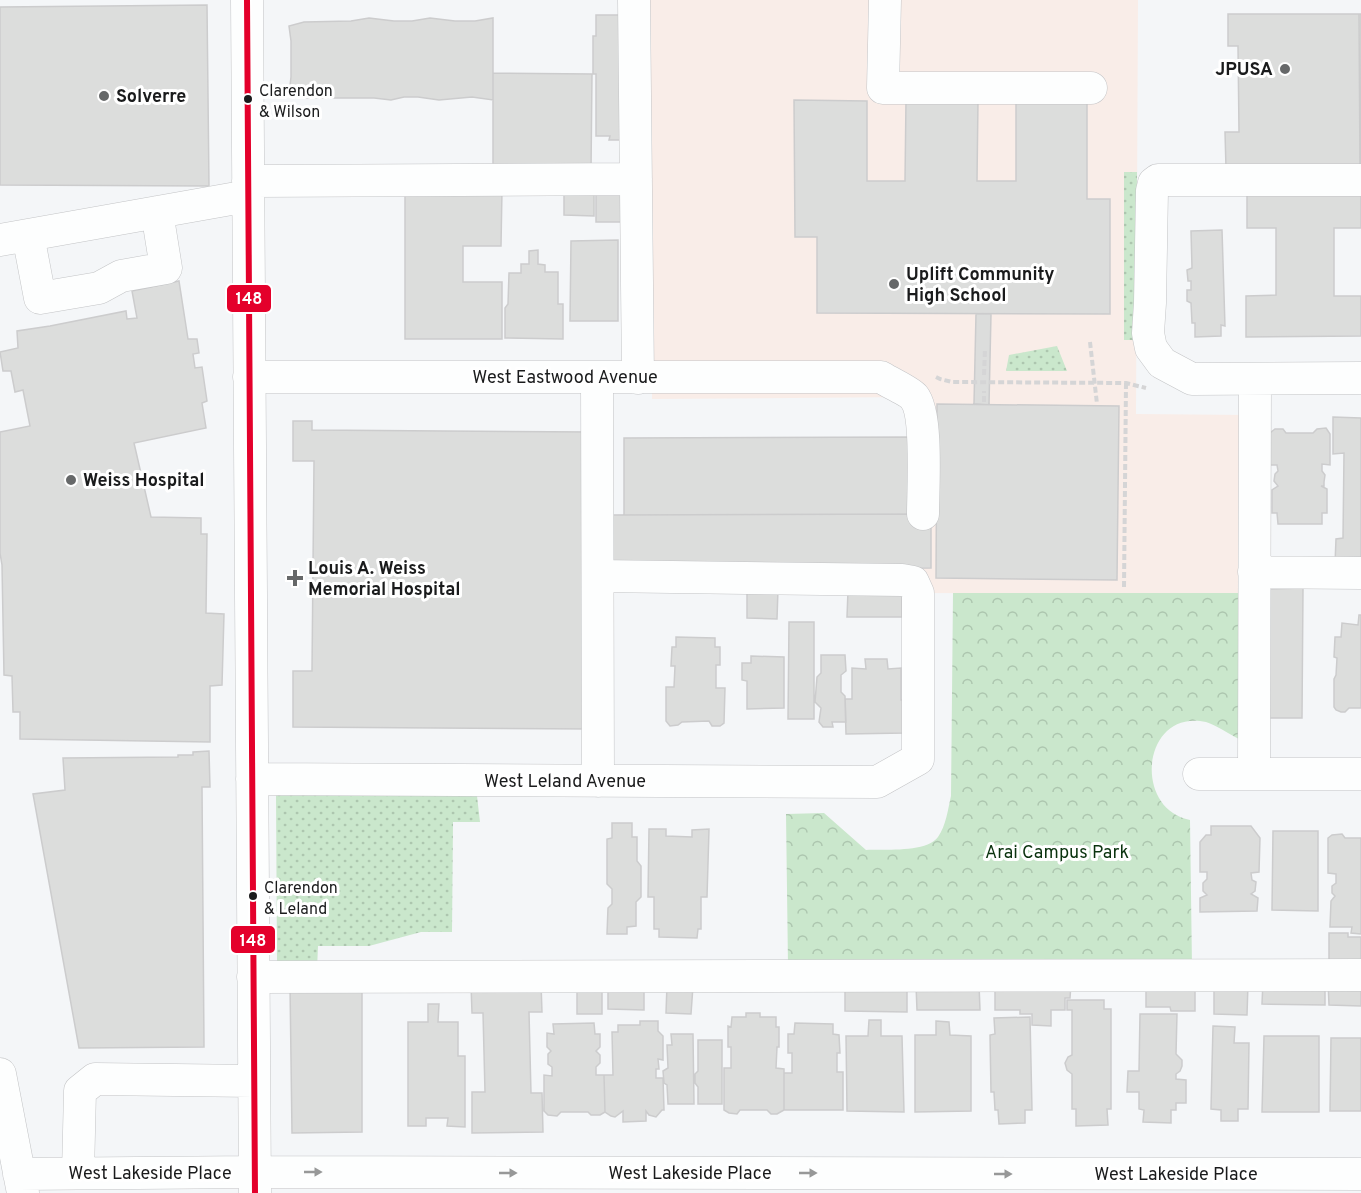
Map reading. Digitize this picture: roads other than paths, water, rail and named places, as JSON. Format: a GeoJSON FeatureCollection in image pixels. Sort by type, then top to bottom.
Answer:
{"type":"FeatureCollection","features":[{"type":"Feature","properties":{"kind":"street"},"geometry":{"type":"LineString","coordinates":[[247,0],[255,1183]]}},
{"type":"Feature","properties":{"kind":"street"},"geometry":{"type":"LineString","coordinates":[[598,781],[598,576],[636,179],[634,0]]}},
{"type":"Feature","properties":{"kind":"street"},"geometry":{"type":"LineString","coordinates":[[885,0],[883,88],[1091,88]]}},
{"type":"Feature","properties":{"kind":"street"},"geometry":{"type":"LineString","coordinates":[[156,212],[166,268],[121,276],[99,288],[40,298],[14,237],[156,212],[248,188],[636,179]]}},
{"type":"Feature","properties":{"kind":"street"},"geometry":{"type":"LineString","coordinates":[[1361,180],[1158,180],[1154,183],[1152,192],[1148,333],[1151,348],[1162,363],[1192,379],[1361,378]]}},
{"type":"Feature","properties":{"kind":"street","name":"West Eastwood Avenue"},"geometry":{"type":"LineString","coordinates":[[249,377],[881,377],[914,396],[921,413],[923,514]]}},
{"type":"Feature","properties":{"kind":"street"},"geometry":{"type":"LineString","coordinates":[[618,378],[618,515]]}},
{"type":"Feature","properties":{"kind":"street"},"geometry":{"type":"LineString","coordinates":[[1254,774],[1255,379]]}},
{"type":"Feature","properties":{"kind":"street"},"geometry":{"type":"LineString","coordinates":[[1254,572],[1361,573]]}},
{"type":"Feature","properties":{"kind":"street","name":"West Leland Avenue"},"geometry":{"type":"LineString","coordinates":[[252,779],[877,782],[918,759],[918,593],[913,582],[598,576]]}},
{"type":"Feature","properties":{"kind":"street"},"geometry":{"type":"LineString","coordinates":[[1199,774],[1361,774]]}},
{"type":"Feature","properties":{"kind":"street"},"geometry":{"type":"LineString","coordinates":[[253,976],[1361,975]]}},
{"type":"Feature","properties":{"kind":"street"},"geometry":{"type":"LineString","coordinates":[[0,1074],[21,1183]]}},
{"type":"Feature","properties":{"kind":"street"},"geometry":{"type":"LineString","coordinates":[[78,1173],[80,1090],[95,1079],[254,1081]]}},
{"type":"Feature","properties":{"kind":"street","name":"West Lakeside Place"},"geometry":{"type":"LineString","coordinates":[[21,1183],[78,1173],[255,1183],[1361,1174]]}},
{"type":"Feature","properties":{"kind":"place","name":"JPUSA"},"geometry":{"type":"Point","coordinates":[1285,69]}},
{"type":"Feature","properties":{"kind":"place","name":"Solverre"},"geometry":{"type":"Point","coordinates":[104,96]}},
{"type":"Feature","properties":{"kind":"place","name":"Clarendon & Wilson"},"geometry":{"type":"Point","coordinates":[248,99]}},
{"type":"Feature","properties":{"kind":"place","name":"Uplift Community High School"},"geometry":{"type":"Point","coordinates":[894,284]}},
{"type":"Feature","properties":{"kind":"place","name":"Weiss Hospital"},"geometry":{"type":"Point","coordinates":[71,480]}},
{"type":"Feature","properties":{"kind":"place","name":"Louis A. Weiss Memorial Hospital"},"geometry":{"type":"Point","coordinates":[295,578]}},
{"type":"Feature","properties":{"kind":"place","name":"Clarendon & Leland"},"geometry":{"type":"Point","coordinates":[253,896]}},
{"type":"Feature","properties":{"kind":"park label","name":"Arai Campus Park"},"geometry":{"type":"Point","coordinates":[1057,852]}}]}
